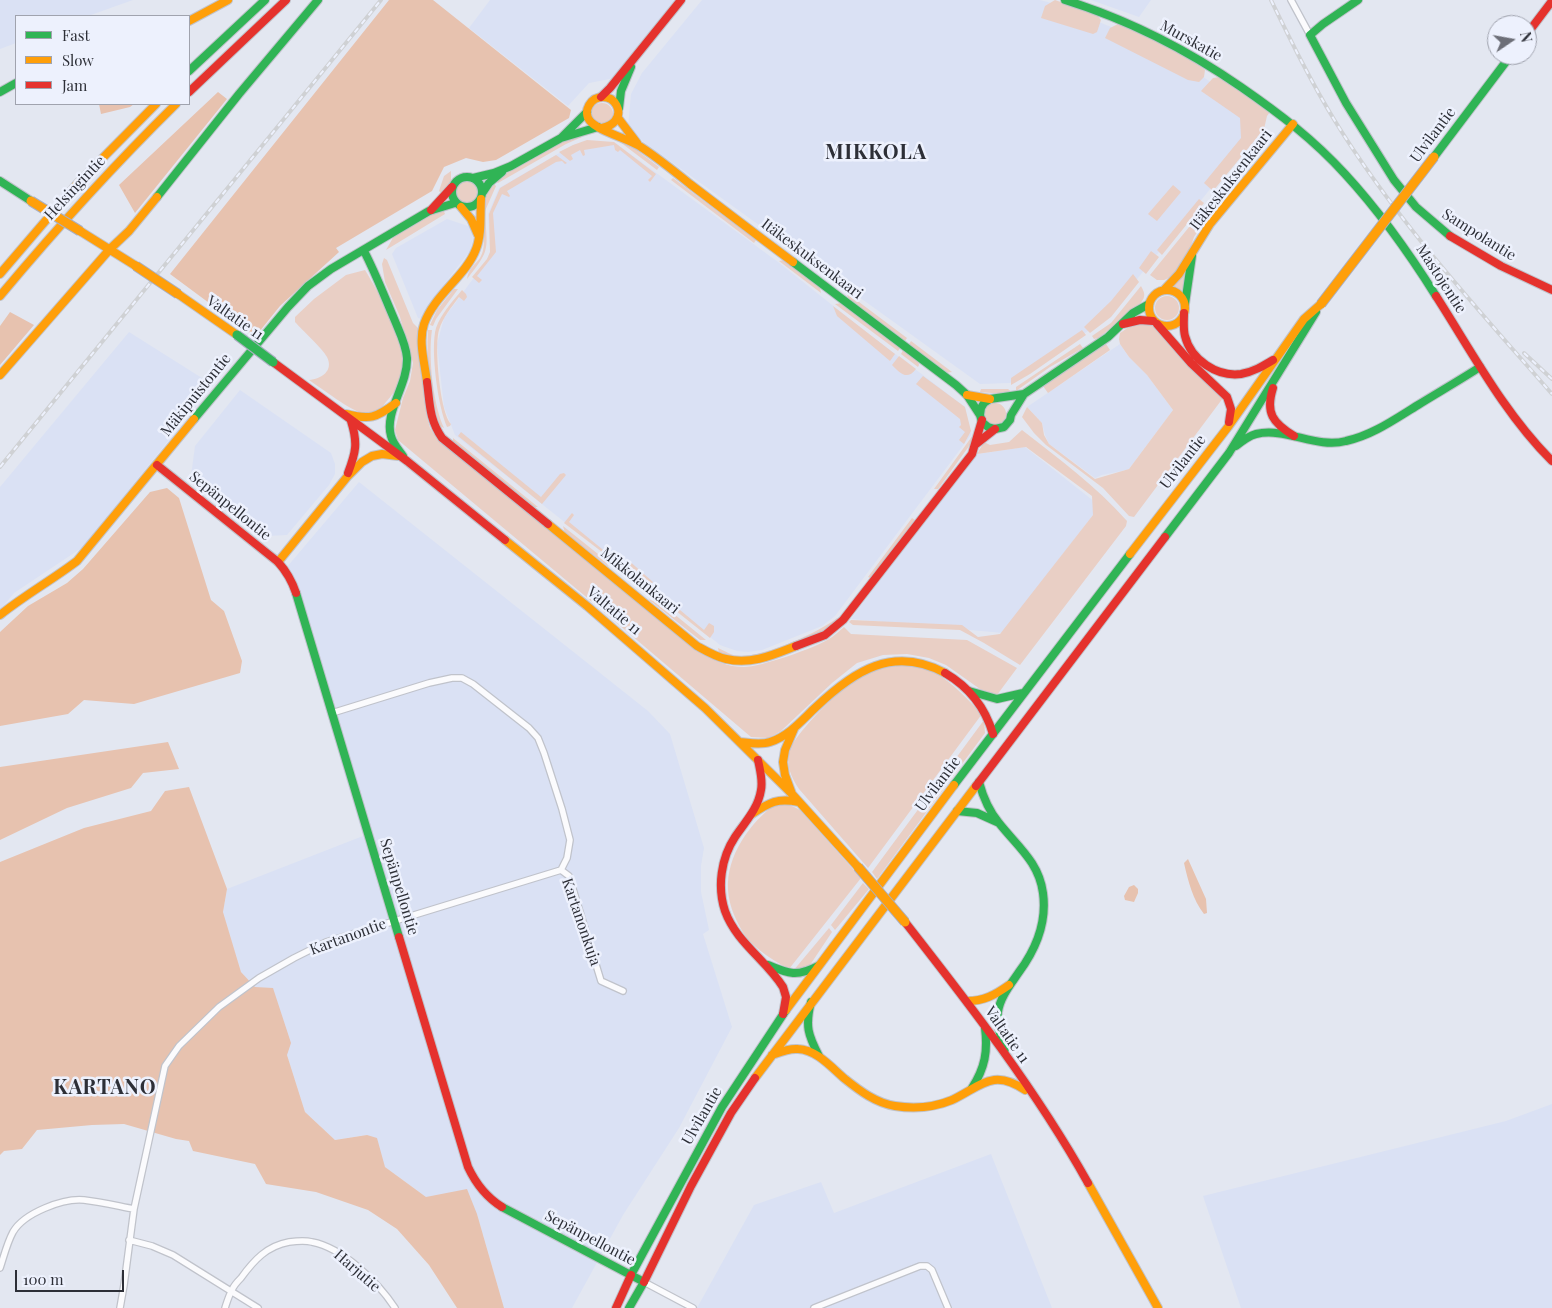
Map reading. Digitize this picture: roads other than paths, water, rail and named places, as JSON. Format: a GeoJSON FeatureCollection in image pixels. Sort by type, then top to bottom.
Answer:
{"type":"FeatureCollection","features":[{"type":"Feature","properties":{"kind":"main road"},"geometry":{"type":"LineString","coordinates":[[190,20],[228,0]]}},
{"type":"Feature","properties":{"kind":"main road"},"geometry":{"type":"LineString","coordinates":[[190,71],[266,0]]}},
{"type":"Feature","properties":{"kind":"main road"},"geometry":{"type":"LineString","coordinates":[[190,91],[286,0]]}},
{"type":"Feature","properties":{"kind":"main road"},"geometry":{"type":"LineString","coordinates":[[0,375],[110,249],[129,231],[318,0]]}},
{"type":"Feature","properties":{"kind":"main road"},"geometry":{"type":"LineString","coordinates":[[601,97],[681,0]]}},
{"type":"Feature","properties":{"kind":"main road","name":"Murskatie"},"geometry":{"type":"LineString","coordinates":[[1065,0],[1124,21],[1162,39],[1196,58],[1293,124]]}},
{"type":"Feature","properties":{"kind":"main road"},"geometry":{"type":"LineString","coordinates":[[1310,35],[1358,0]]}},
{"type":"Feature","properties":{"kind":"main road"},"geometry":{"type":"LineString","coordinates":[[1537,21],[1552,1]]}},
{"type":"Feature","properties":{"kind":"main road","name":"Sampolantie"},"geometry":{"type":"LineString","coordinates":[[1310,35],[1326,68],[1364,133],[1410,201],[1445,232],[1462,244],[1498,265],[1552,290]]}},
{"type":"Feature","properties":{"kind":"main road"},"geometry":{"type":"LineString","coordinates":[[479,238],[471,219],[458,205],[451,192],[453,186],[462,178],[473,178],[494,173],[511,166],[561,138],[611,126],[618,116],[621,91],[635,57]]}},
{"type":"Feature","properties":{"kind":"main road","name":"Ulvilantie"},"geometry":{"type":"LineString","coordinates":[[629,1308],[644,1282],[691,1186],[731,1113],[811,1002],[1229,453],[1321,304],[1503,65]]}},
{"type":"Feature","properties":{"kind":"main road"},"geometry":{"type":"LineString","coordinates":[[0,92],[15,84]]}},
{"type":"Feature","properties":{"kind":"main road"},"geometry":{"type":"LineString","coordinates":[[561,138],[587,112],[591,102],[596,98],[612,99],[618,107],[618,116]]}},
{"type":"Feature","properties":{"kind":"main road","name":"Helsingintie"},"geometry":{"type":"LineString","coordinates":[[0,274],[77,184],[155,105]]}},
{"type":"Feature","properties":{"kind":"main road","name":"Helsingintie"},"geometry":{"type":"LineString","coordinates":[[0,296],[90,191],[175,105]]}},
{"type":"Feature","properties":{"kind":"main road"},"geometry":{"type":"LineString","coordinates":[[587,112],[590,121],[600,128]]}},
{"type":"Feature","properties":{"kind":"main road","name":"Itäkeskuksenkaari"},"geometry":{"type":"LineString","coordinates":[[618,116],[640,146]]}},
{"type":"Feature","properties":{"kind":"main road","name":"Itäkeskuksenkaari"},"geometry":{"type":"LineString","coordinates":[[1164,290],[1179,274],[1210,224],[1293,124]]}},
{"type":"Feature","properties":{"kind":"main road","name":"Mastojentie"},"geometry":{"type":"LineString","coordinates":[[1293,124],[1339,168],[1380,215],[1419,268],[1480,368],[1527,434],[1552,461]]}},
{"type":"Feature","properties":{"kind":"main road","name":"Itäkeskuksenkaari"},"geometry":{"type":"LineString","coordinates":[[600,128],[640,146],[967,395],[981,418]]}},
{"type":"Feature","properties":{"kind":"main road"},"geometry":{"type":"LineString","coordinates":[[458,205],[468,208],[476,205],[489,183],[511,166]]}},
{"type":"Feature","properties":{"kind":"main road"},"geometry":{"type":"LineString","coordinates":[[473,178],[481,187],[482,196]]}},
{"type":"Feature","properties":{"kind":"main road","name":"Valtatie 11"},"geometry":{"type":"LineString","coordinates":[[0,181],[110,249],[178,294],[237,335],[403,458],[587,606],[705,708],[740,742],[792,794],[858,867],[967,1000],[1010,1061],[1077,1164],[1158,1308]]}},
{"type":"Feature","properties":{"kind":"main road","name":"Mäkipuistontie"},"geometry":{"type":"LineString","coordinates":[[0,615],[21,598],[58,576],[77,560],[288,307],[308,286],[331,269],[429,211],[453,186]]}},
{"type":"Feature","properties":{"kind":"main road","name":"Mikkolankaari"},"geometry":{"type":"LineString","coordinates":[[482,196],[479,216],[479,238],[476,249],[470,260],[434,306],[424,325],[422,339],[431,416],[434,426],[442,438],[464,456],[697,646],[713,654],[726,659],[744,661],[766,658],[825,635],[843,620],[972,454],[981,418]]}},
{"type":"Feature","properties":{"kind":"main road","name":"Mäkipuistontie"},"geometry":{"type":"LineString","coordinates":[[429,211],[458,205]]}},
{"type":"Feature","properties":{"kind":"main road"},"geometry":{"type":"LineString","coordinates":[[364,250],[382,288],[407,356],[406,379],[390,423],[391,435],[403,458]]}},
{"type":"Feature","properties":{"kind":"main road","name":"Itäkeskuksenkaari"},"geometry":{"type":"LineString","coordinates":[[1192,254],[1184,326],[1188,344],[1199,359],[1220,372],[1240,374],[1252,372],[1276,359]]}},
{"type":"Feature","properties":{"kind":"main road"},"geometry":{"type":"LineString","coordinates":[[1155,323],[1162,326],[1174,325],[1178,322],[1185,309],[1182,298],[1178,293],[1171,290],[1157,293],[1152,296],[1148,310],[1155,323],[1191,363],[1227,396],[1231,403],[1232,413],[1228,427]]}},
{"type":"Feature","properties":{"kind":"main road","name":"Itäkeskuksenkaari"},"geometry":{"type":"LineString","coordinates":[[1011,415],[1024,394],[1123,324],[1133,313],[1149,304]]}},
{"type":"Feature","properties":{"kind":"main road","name":"Ulvilantie"},"geometry":{"type":"LineString","coordinates":[[616,1308],[631,1276],[722,1107],[783,1014],[1023,693],[1228,427],[1304,319],[1321,304]]}},
{"type":"Feature","properties":{"kind":"main road","name":"Itäkeskuksenkaari"},"geometry":{"type":"LineString","coordinates":[[1123,324],[1140,320],[1155,323]]}},
{"type":"Feature","properties":{"kind":"main road"},"geometry":{"type":"LineString","coordinates":[[1229,453],[1245,438],[1255,435],[1296,437],[1323,443],[1339,443],[1358,437],[1388,423],[1480,368]]}},
{"type":"Feature","properties":{"kind":"main road"},"geometry":{"type":"LineString","coordinates":[[1281,369],[1269,399],[1269,408],[1271,416],[1279,426],[1296,437]]}},
{"type":"Feature","properties":{"kind":"main road","name":"Itäkeskuksenkaari"},"geometry":{"type":"LineString","coordinates":[[967,395],[993,398],[1024,394]]}},
{"type":"Feature","properties":{"kind":"main road"},"geometry":{"type":"LineString","coordinates":[[993,398],[1003,400],[1008,403],[1011,415],[1010,420],[1004,427],[995,429],[988,427],[981,418],[981,408],[984,403],[993,398]]}},
{"type":"Feature","properties":{"kind":"main road"},"geometry":{"type":"LineString","coordinates":[[340,413],[372,419],[397,402]]}},
{"type":"Feature","properties":{"kind":"main road"},"geometry":{"type":"LineString","coordinates":[[346,477],[358,445],[357,435],[351,421]]}},
{"type":"Feature","properties":{"kind":"main road","name":"Mikkolankaari"},"geometry":{"type":"LineString","coordinates":[[976,444],[995,429]]}},
{"type":"Feature","properties":{"kind":"main road"},"geometry":{"type":"LineString","coordinates":[[278,562],[346,477],[362,462],[372,456],[382,454],[403,458]]}},
{"type":"Feature","properties":{"kind":"main road","name":"Sepänpellontie"},"geometry":{"type":"LineString","coordinates":[[157,465],[278,562],[286,571],[295,590],[475,1184],[484,1196],[500,1206],[644,1282]]}},
{"type":"Feature","properties":{"kind":"main road"},"geometry":{"type":"LineString","coordinates":[[740,742],[770,742],[794,729],[849,677],[878,664],[901,661],[924,663],[946,673],[969,691],[987,713],[993,734]]}},
{"type":"Feature","properties":{"kind":"main road"},"geometry":{"type":"LineString","coordinates":[[969,691],[997,699],[1023,693]]}},
{"type":"Feature","properties":{"kind":"main road"},"geometry":{"type":"LineString","coordinates":[[792,794],[785,775],[784,762],[785,750],[794,729]]}},
{"type":"Feature","properties":{"kind":"main road"},"geometry":{"type":"LineString","coordinates":[[758,760],[762,782],[761,791],[751,815],[734,838],[726,857],[721,880],[722,896],[725,912],[732,928],[781,984],[786,994],[783,1014]]}},
{"type":"Feature","properties":{"kind":"main road"},"geometry":{"type":"LineString","coordinates":[[979,782],[986,802],[1000,824],[1024,849],[1032,861],[1043,892],[1042,921],[1033,952],[1010,984],[998,1011],[1001,1038],[1010,1061]]}},
{"type":"Feature","properties":{"kind":"main road"},"geometry":{"type":"LineString","coordinates":[[751,815],[777,800],[788,799],[799,802]]}},
{"type":"Feature","properties":{"kind":"main road"},"geometry":{"type":"LineString","coordinates":[[957,811],[977,813],[1000,824]]}},
{"type":"Feature","properties":{"kind":"main road"},"geometry":{"type":"LineString","coordinates":[[764,963],[789,974],[798,975],[818,966]]}},
{"type":"Feature","properties":{"kind":"main road"},"geometry":{"type":"LineString","coordinates":[[967,1000],[986,1000],[1010,984]]}},
{"type":"Feature","properties":{"kind":"main road"},"geometry":{"type":"LineString","coordinates":[[811,1002],[806,1028],[808,1036],[819,1056]]}},
{"type":"Feature","properties":{"kind":"main road"},"geometry":{"type":"LineString","coordinates":[[972,1088],[986,1063],[987,1043],[985,1026]]}},
{"type":"Feature","properties":{"kind":"main road"},"geometry":{"type":"LineString","coordinates":[[772,1055],[783,1050],[799,1048],[819,1056],[862,1093],[886,1104],[898,1106],[923,1107],[938,1104],[948,1101],[972,1088],[1000,1079],[1014,1082],[1032,1094]]}},
{"type":"Feature","properties":{"kind":"street"},"geometry":{"type":"LineString","coordinates":[[1291,0],[1310,35]]}},
{"type":"Feature","properties":{"kind":"street"},"geometry":{"type":"LineString","coordinates":[[332,713],[429,683],[452,678],[462,678],[473,684],[538,738],[562,809],[570,840],[567,858],[561,870]]}},
{"type":"Feature","properties":{"kind":"street","name":"Kartanontie"},"geometry":{"type":"LineString","coordinates":[[120,1308],[134,1209],[165,1066],[179,1046],[219,1007],[259,978],[326,942],[561,870]]}},
{"type":"Feature","properties":{"kind":"street","name":"Kartanonkuja"},"geometry":{"type":"LineString","coordinates":[[561,870],[569,876],[602,981],[623,991]]}},
{"type":"Feature","properties":{"kind":"street"},"geometry":{"type":"LineString","coordinates":[[0,1268],[14,1230],[25,1219],[42,1209],[62,1203],[83,1200],[134,1209]]}},
{"type":"Feature","properties":{"kind":"street"},"geometry":{"type":"LineString","coordinates":[[129,1240],[152,1246],[173,1255],[258,1308]]}},
{"type":"Feature","properties":{"kind":"street","name":"Harjutie"},"geometry":{"type":"LineString","coordinates":[[226,1308],[231,1290],[254,1260],[281,1244],[296,1241],[311,1241],[331,1249],[348,1260],[370,1279],[395,1308]]}},
{"type":"Feature","properties":{"kind":"street"},"geometry":{"type":"LineString","coordinates":[[814,1308],[920,1266],[926,1266],[932,1270],[948,1308]]}},
{"type":"Feature","properties":{"kind":"street"},"geometry":{"type":"LineString","coordinates":[[644,1282],[693,1308]]}},
{"type":"Feature","properties":{"kind":"railway"},"geometry":{"type":"LineString","coordinates":[[0,467],[381,0]]}},
{"type":"Feature","properties":{"kind":"railway"},"geometry":{"type":"LineString","coordinates":[[1271,0],[1301,61],[1358,157],[1410,228],[1466,296],[1552,394]]}},
{"type":"Feature","properties":{"kind":"railway"},"geometry":{"type":"LineString","coordinates":[[1524,353],[1552,379]]}},
{"type":"Feature","properties":{"kind":"district","name":"MIKKOLA"},"geometry":{"type":"Point","coordinates":[876,153]}},
{"type":"Feature","properties":{"kind":"district","name":"KARTANO"},"geometry":{"type":"Point","coordinates":[105,1088]}}]}
